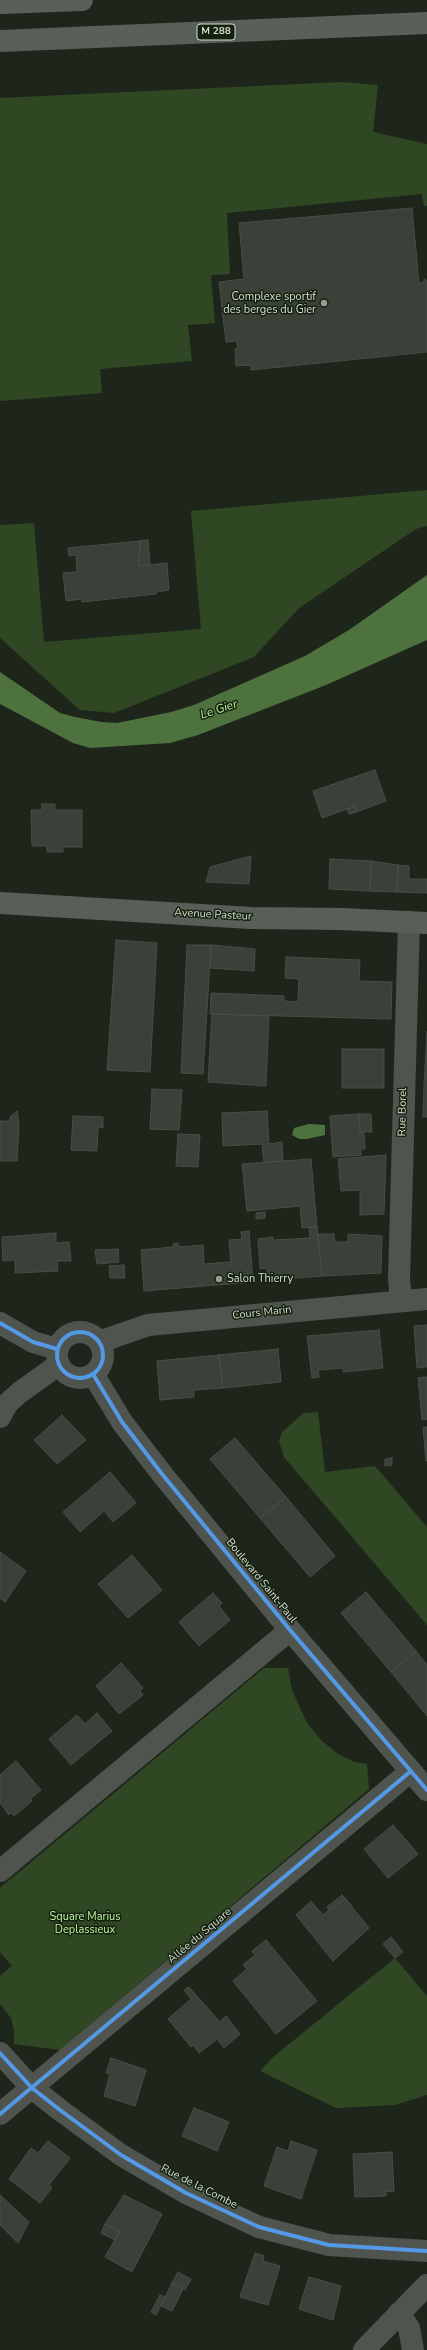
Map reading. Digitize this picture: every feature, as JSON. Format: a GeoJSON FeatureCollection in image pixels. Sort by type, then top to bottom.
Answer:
{"type":"FeatureCollection","features":[{"type":"Feature","properties":{"kind":"highway"},"geometry":{"type":"LineString","coordinates":[[0,3],[82,0]]}},
{"type":"Feature","properties":{"kind":"highway","name":"M 288"},"geometry":{"type":"LineString","coordinates":[[0,41],[427,23]]}},
{"type":"Feature","properties":{"kind":"main road","name":"Avenue Pasteur"},"geometry":{"type":"LineString","coordinates":[[0,903],[251,918],[418,922]]}},
{"type":"Feature","properties":{"kind":"street","name":"Rue Borel"},"geometry":{"type":"LineString","coordinates":[[401,1301],[399,1279],[406,1020],[418,922]]}},
{"type":"Feature","properties":{"kind":"street","name":"Cours Marin"},"geometry":{"type":"LineString","coordinates":[[99,1342],[148,1325],[427,1299]]}},
{"type":"Feature","properties":{"kind":"street"},"geometry":{"type":"LineString","coordinates":[[0,1323],[58,1357],[63,1371],[76,1379],[93,1374],[101,1365],[103,1357],[99,1342],[87,1333],[80,1332],[66,1337],[58,1357],[7,1404],[0,1418]]}},
{"type":"Feature","properties":{"kind":"street","name":"Boulevard Saint-Paul"},"geometry":{"type":"LineString","coordinates":[[93,1374],[122,1422],[162,1474],[290,1630],[427,1790]]}},
{"type":"Feature","properties":{"kind":"street"},"geometry":{"type":"LineString","coordinates":[[0,1871],[290,1630]]}},
{"type":"Feature","properties":{"kind":"street","name":"Allée du Square"},"geometry":{"type":"LineString","coordinates":[[0,2114],[411,1771]]}},
{"type":"Feature","properties":{"kind":"street","name":"Rue de la Combe"},"geometry":{"type":"LineString","coordinates":[[0,2054],[32,2088],[121,2155],[186,2193],[259,2227],[329,2245],[427,2251]]}},
{"type":"Feature","properties":{"kind":"street"},"geometry":{"type":"LineString","coordinates":[[364,2350],[427,2285]]}},
{"type":"Feature","properties":{"kind":"street"},"geometry":{"type":"LineString","coordinates":[[399,2313],[410,2328],[413,2350]]}},
{"type":"Feature","properties":{"kind":"green space"},"geometry":{"type":"Polygon","coordinates":[[[342,82],[378,85],[373,132],[427,144],[427,206],[424,206],[422,194],[227,213],[230,274],[211,275],[215,323],[188,325],[192,361],[100,369],[102,393],[0,401],[0,98],[342,82]]]}},
{"type":"Feature","properties":{"kind":"green space"},"geometry":{"type":"Polygon","coordinates":[[[427,490],[427,526],[416,529],[299,608],[254,657],[114,713],[80,710],[0,638],[0,525],[34,523],[44,642],[201,629],[191,511],[427,490]]]}},
{"type":"Feature","properties":{"kind":"green space"},"geometry":{"type":"Polygon","coordinates":[[[318,1412],[325,1472],[375,1466],[427,1527],[427,1625],[284,1457],[279,1441],[282,1432],[304,1413],[318,1412]]]}},
{"type":"Feature","properties":{"kind":"green space","name":"Square Marius Deplassieux"},"geometry":{"type":"Polygon","coordinates":[[[264,1668],[288,1668],[292,1690],[307,1723],[321,1740],[338,1754],[354,1762],[367,1764],[369,1789],[60,2050],[14,2044],[14,2029],[11,2018],[0,2004],[0,1976],[12,1966],[0,1952],[0,1888],[264,1668]]]}},
{"type":"Feature","properties":{"kind":"green space"},"geometry":{"type":"Polygon","coordinates":[[[395,1958],[427,1996],[427,2095],[395,2105],[336,2108],[260,2071],[272,2058],[395,1958]]]}},
{"type":"Feature","properties":{"kind":"water","name":"Le Gier"},"geometry":{"type":"Polygon","coordinates":[[[427,575],[427,640],[326,685],[198,735],[170,743],[90,748],[73,743],[0,704],[0,672],[60,713],[75,717],[101,722],[117,723],[171,712],[194,705],[305,656],[349,630],[427,575]]]}},
{"type":"Feature","properties":{"kind":"water"},"geometry":{"type":"Polygon","coordinates":[[[309,1124],[325,1125],[325,1135],[307,1139],[299,1139],[292,1135],[294,1128],[309,1124]]]}},
{"type":"Feature","properties":{"kind":"building","name":"Complexe sportif des berges du Gier"},"geometry":{"type":"Polygon","coordinates":[[[412,208],[419,283],[424,282],[424,279],[427,281],[427,352],[251,370],[251,365],[236,366],[235,349],[238,349],[237,341],[226,342],[219,282],[244,279],[239,223],[412,208]]]}},
{"type":"Feature","properties":{"kind":"building"},"geometry":{"type":"Polygon","coordinates":[[[148,540],[150,565],[139,566],[140,541],[148,540]]]}},
{"type":"Feature","properties":{"kind":"building"},"geometry":{"type":"Polygon","coordinates":[[[140,541],[139,566],[167,563],[169,590],[156,592],[156,594],[82,602],[82,599],[66,601],[63,573],[77,572],[76,555],[69,556],[68,548],[140,541]]]}},
{"type":"Feature","properties":{"kind":"building"},"geometry":{"type":"Polygon","coordinates":[[[375,770],[386,801],[356,812],[355,806],[322,818],[313,791],[375,770]]]}},
{"type":"Feature","properties":{"kind":"building"},"geometry":{"type":"Polygon","coordinates":[[[42,804],[55,804],[55,810],[82,810],[82,847],[63,847],[63,852],[47,852],[47,846],[32,846],[31,810],[42,810],[42,804]]]}},
{"type":"Feature","properties":{"kind":"building"},"geometry":{"type":"Polygon","coordinates":[[[355,806],[356,812],[349,814],[347,809],[355,806]]]}},
{"type":"Feature","properties":{"kind":"building"},"geometry":{"type":"Polygon","coordinates":[[[251,856],[249,884],[206,882],[210,867],[251,856]]]}},
{"type":"Feature","properties":{"kind":"building"},"geometry":{"type":"Polygon","coordinates":[[[330,859],[371,861],[370,891],[329,889],[330,859]]]}},
{"type":"Feature","properties":{"kind":"building"},"geometry":{"type":"Polygon","coordinates":[[[371,861],[398,865],[397,892],[370,891],[371,861]]]}},
{"type":"Feature","properties":{"kind":"building"},"geometry":{"type":"Polygon","coordinates":[[[398,865],[409,866],[409,879],[427,879],[427,893],[397,892],[398,865]]]}},
{"type":"Feature","properties":{"kind":"building"},"geometry":{"type":"Polygon","coordinates":[[[116,940],[157,943],[150,1072],[107,1070],[116,940]]]}},
{"type":"Feature","properties":{"kind":"building"},"geometry":{"type":"Polygon","coordinates":[[[187,945],[211,945],[203,1074],[181,1073],[187,945]]]}},
{"type":"Feature","properties":{"kind":"building"},"geometry":{"type":"Polygon","coordinates":[[[211,945],[255,949],[254,971],[210,968],[211,945]]]}},
{"type":"Feature","properties":{"kind":"building"},"geometry":{"type":"Polygon","coordinates":[[[286,957],[360,960],[359,981],[392,982],[391,1019],[210,1014],[211,993],[284,996],[284,1001],[298,1002],[299,979],[285,978],[286,957]]]}},
{"type":"Feature","properties":{"kind":"building"},"geometry":{"type":"Polygon","coordinates":[[[212,1014],[269,1016],[266,1086],[208,1082],[212,1014]]]}},
{"type":"Feature","properties":{"kind":"building"},"geometry":{"type":"Polygon","coordinates":[[[427,1032],[427,1117],[423,1117],[424,1084],[427,1032]]]}},
{"type":"Feature","properties":{"kind":"building"},"geometry":{"type":"Polygon","coordinates":[[[342,1049],[384,1049],[384,1088],[342,1088],[342,1049]]]}},
{"type":"Feature","properties":{"kind":"building"},"geometry":{"type":"Polygon","coordinates":[[[152,1089],[182,1090],[179,1130],[150,1129],[152,1089]]]}},
{"type":"Feature","properties":{"kind":"building"},"geometry":{"type":"Polygon","coordinates":[[[17,1111],[19,1125],[17,1161],[0,1161],[0,1121],[9,1121],[11,1116],[17,1111]]]}},
{"type":"Feature","properties":{"kind":"building"},"geometry":{"type":"Polygon","coordinates":[[[267,1111],[269,1144],[282,1142],[283,1161],[264,1162],[262,1144],[223,1146],[222,1113],[267,1111]]]}},
{"type":"Feature","properties":{"kind":"building"},"geometry":{"type":"Polygon","coordinates":[[[359,1114],[371,1114],[372,1132],[360,1132],[359,1114]]]}},
{"type":"Feature","properties":{"kind":"building"},"geometry":{"type":"Polygon","coordinates":[[[359,1114],[360,1132],[364,1133],[365,1149],[361,1149],[361,1155],[333,1157],[330,1116],[359,1114]]]}},
{"type":"Feature","properties":{"kind":"building"},"geometry":{"type":"Polygon","coordinates":[[[73,1116],[103,1117],[103,1128],[98,1127],[97,1151],[71,1150],[73,1116]]]}},
{"type":"Feature","properties":{"kind":"building"},"geometry":{"type":"Polygon","coordinates":[[[178,1134],[200,1135],[198,1167],[176,1166],[178,1134]]]}},
{"type":"Feature","properties":{"kind":"building"},"geometry":{"type":"Polygon","coordinates":[[[386,1155],[384,1214],[360,1215],[360,1190],[341,1191],[338,1159],[386,1155]]]}},
{"type":"Feature","properties":{"kind":"building"},"geometry":{"type":"Polygon","coordinates":[[[311,1159],[317,1227],[302,1228],[300,1206],[247,1211],[242,1164],[311,1159]]]}},
{"type":"Feature","properties":{"kind":"building"},"geometry":{"type":"Polygon","coordinates":[[[265,1212],[265,1218],[256,1219],[256,1213],[265,1212]]]}},
{"type":"Feature","properties":{"kind":"building"},"geometry":{"type":"Polygon","coordinates":[[[309,1227],[317,1227],[322,1276],[268,1280],[267,1268],[260,1269],[258,1239],[273,1237],[273,1240],[310,1238],[309,1227]]]}},
{"type":"Feature","properties":{"kind":"building"},"geometry":{"type":"Polygon","coordinates":[[[249,1231],[253,1282],[144,1291],[141,1250],[173,1247],[173,1244],[178,1243],[179,1247],[203,1245],[204,1264],[231,1262],[229,1240],[242,1239],[241,1232],[249,1231]]]}},
{"type":"Feature","properties":{"kind":"building"},"geometry":{"type":"Polygon","coordinates":[[[56,1233],[56,1243],[69,1242],[71,1261],[57,1261],[58,1271],[15,1273],[15,1260],[3,1261],[2,1237],[56,1233]]]}},
{"type":"Feature","properties":{"kind":"building"},"geometry":{"type":"Polygon","coordinates":[[[318,1234],[334,1234],[335,1242],[348,1242],[348,1234],[382,1236],[381,1273],[322,1276],[318,1234]]]}},
{"type":"Feature","properties":{"kind":"building"},"geometry":{"type":"Polygon","coordinates":[[[118,1249],[119,1262],[97,1264],[95,1250],[118,1249]]]}},
{"type":"Feature","properties":{"kind":"building"},"geometry":{"type":"Polygon","coordinates":[[[124,1265],[125,1278],[110,1278],[109,1266],[124,1265]]]}},
{"type":"Feature","properties":{"kind":"building"},"geometry":{"type":"Polygon","coordinates":[[[427,1325],[427,1367],[417,1368],[414,1326],[427,1325]]]}},
{"type":"Feature","properties":{"kind":"building"},"geometry":{"type":"Polygon","coordinates":[[[379,1330],[383,1368],[343,1372],[343,1368],[318,1370],[319,1377],[312,1378],[307,1336],[379,1330]]]}},
{"type":"Feature","properties":{"kind":"building"},"geometry":{"type":"Polygon","coordinates":[[[278,1349],[281,1382],[223,1388],[219,1355],[278,1349]]]}},
{"type":"Feature","properties":{"kind":"building"},"geometry":{"type":"Polygon","coordinates":[[[219,1355],[223,1388],[194,1390],[194,1397],[160,1400],[157,1361],[219,1355]]]}},
{"type":"Feature","properties":{"kind":"building"},"geometry":{"type":"Polygon","coordinates":[[[427,1377],[427,1419],[422,1420],[418,1378],[427,1377]]]}},
{"type":"Feature","properties":{"kind":"building"},"geometry":{"type":"Polygon","coordinates":[[[62,1415],[86,1440],[57,1464],[34,1440],[62,1415]]]}},
{"type":"Feature","properties":{"kind":"building"},"geometry":{"type":"Polygon","coordinates":[[[427,1427],[427,1461],[426,1461],[423,1428],[427,1427]]]}},
{"type":"Feature","properties":{"kind":"building"},"geometry":{"type":"Polygon","coordinates":[[[235,1438],[286,1497],[260,1518],[210,1459],[235,1438]]]}},
{"type":"Feature","properties":{"kind":"building"},"geometry":{"type":"Polygon","coordinates":[[[392,1458],[392,1465],[385,1466],[385,1459],[392,1458]]]}},
{"type":"Feature","properties":{"kind":"building"},"geometry":{"type":"Polygon","coordinates":[[[110,1472],[136,1503],[113,1522],[104,1511],[80,1532],[63,1512],[110,1472]]]}},
{"type":"Feature","properties":{"kind":"building"},"geometry":{"type":"Polygon","coordinates":[[[286,1497],[335,1556],[310,1577],[260,1518],[286,1497]]]}},
{"type":"Feature","properties":{"kind":"building"},"geometry":{"type":"Polygon","coordinates":[[[0,1552],[26,1571],[5,1602],[0,1598],[0,1552]]]}},
{"type":"Feature","properties":{"kind":"building"},"geometry":{"type":"Polygon","coordinates":[[[132,1555],[162,1590],[128,1618],[98,1584],[132,1555]]]}},
{"type":"Feature","properties":{"kind":"building"},"geometry":{"type":"Polygon","coordinates":[[[366,1592],[416,1651],[391,1672],[341,1613],[366,1592]]]}},
{"type":"Feature","properties":{"kind":"building"},"geometry":{"type":"Polygon","coordinates":[[[213,1593],[222,1603],[219,1606],[230,1620],[199,1646],[179,1622],[213,1593]]]}},
{"type":"Feature","properties":{"kind":"building"},"geometry":{"type":"Polygon","coordinates":[[[416,1651],[427,1665],[427,1716],[391,1672],[416,1651]]]}},
{"type":"Feature","properties":{"kind":"building"},"geometry":{"type":"Polygon","coordinates":[[[121,1663],[143,1688],[140,1691],[143,1695],[119,1714],[96,1686],[121,1663]]]}},
{"type":"Feature","properties":{"kind":"building"},"geometry":{"type":"Polygon","coordinates":[[[97,1713],[112,1731],[71,1765],[49,1739],[77,1715],[85,1724],[97,1713]]]}},
{"type":"Feature","properties":{"kind":"building"},"geometry":{"type":"Polygon","coordinates":[[[16,1761],[41,1790],[30,1799],[32,1801],[14,1816],[11,1813],[9,1815],[0,1803],[0,1775],[16,1761]]]}},
{"type":"Feature","properties":{"kind":"building"},"geometry":{"type":"Polygon","coordinates":[[[393,1825],[418,1854],[388,1878],[364,1849],[393,1825]]]}},
{"type":"Feature","properties":{"kind":"building"},"geometry":{"type":"Polygon","coordinates":[[[342,1895],[345,1898],[329,1911],[327,1907],[342,1895]]]}},
{"type":"Feature","properties":{"kind":"building"},"geometry":{"type":"Polygon","coordinates":[[[345,1898],[369,1928],[333,1961],[296,1915],[311,1901],[323,1915],[345,1898]]]}},
{"type":"Feature","properties":{"kind":"building"},"geometry":{"type":"Polygon","coordinates":[[[391,1937],[403,1952],[395,1958],[383,1944],[391,1937]]]}},
{"type":"Feature","properties":{"kind":"building"},"geometry":{"type":"Polygon","coordinates":[[[266,1940],[317,2001],[276,2034],[233,1981],[247,1969],[243,1965],[255,1955],[252,1951],[266,1940]]]}},
{"type":"Feature","properties":{"kind":"building"},"geometry":{"type":"Polygon","coordinates":[[[189,1987],[220,2022],[226,2016],[240,2034],[224,2048],[217,2039],[199,2053],[193,2045],[191,2047],[168,2019],[191,1999],[184,1990],[189,1987]]]}},
{"type":"Feature","properties":{"kind":"building"},"geometry":{"type":"Polygon","coordinates":[[[111,2058],[146,2070],[135,2106],[104,2096],[110,2074],[106,2073],[111,2058]]]}},
{"type":"Feature","properties":{"kind":"building"},"geometry":{"type":"Polygon","coordinates":[[[194,2108],[229,2122],[217,2151],[182,2136],[194,2108]]]}},
{"type":"Feature","properties":{"kind":"building"},"geometry":{"type":"Polygon","coordinates":[[[48,2141],[70,2158],[49,2185],[52,2188],[40,2203],[9,2179],[31,2148],[38,2153],[48,2141]]]}},
{"type":"Feature","properties":{"kind":"building"},"geometry":{"type":"Polygon","coordinates":[[[291,2141],[317,2150],[301,2199],[264,2186],[277,2147],[288,2151],[291,2141]]]}},
{"type":"Feature","properties":{"kind":"building"},"geometry":{"type":"Polygon","coordinates":[[[392,2152],[394,2192],[386,2191],[386,2196],[355,2197],[353,2154],[392,2152]]]}},
{"type":"Feature","properties":{"kind":"building"},"geometry":{"type":"Polygon","coordinates":[[[0,2195],[29,2222],[18,2243],[0,2225],[0,2195]]]}},
{"type":"Feature","properties":{"kind":"building"},"geometry":{"type":"Polygon","coordinates":[[[124,2195],[162,2214],[132,2272],[105,2257],[120,2231],[105,2224],[124,2195]]]}},
{"type":"Feature","properties":{"kind":"building"},"geometry":{"type":"Polygon","coordinates":[[[105,2224],[120,2231],[115,2240],[101,2233],[105,2224]]]}},
{"type":"Feature","properties":{"kind":"building"},"geometry":{"type":"Polygon","coordinates":[[[255,2253],[264,2256],[263,2261],[280,2266],[268,2305],[240,2297],[255,2253]]]}},
{"type":"Feature","properties":{"kind":"building"},"geometry":{"type":"Polygon","coordinates":[[[178,2272],[191,2279],[185,2290],[172,2283],[178,2272]]]}},
{"type":"Feature","properties":{"kind":"building"},"geometry":{"type":"Polygon","coordinates":[[[309,2277],[341,2286],[333,2320],[299,2309],[309,2277]]]}},
{"type":"Feature","properties":{"kind":"building"},"geometry":{"type":"Polygon","coordinates":[[[172,2283],[183,2289],[172,2311],[161,2306],[172,2283]]]}},
{"type":"Feature","properties":{"kind":"building"},"geometry":{"type":"Polygon","coordinates":[[[160,2295],[165,2297],[156,2315],[151,2312],[160,2295]]]}},
{"type":"Feature","properties":{"kind":"cycle path"},"geometry":{"type":"LineString","coordinates":[[0,1323],[33,1342],[57,1349]]}},
{"type":"Feature","properties":{"kind":"cycle path"},"geometry":{"type":"LineString","coordinates":[[75,1332],[85,1332],[93,1336],[99,1342],[103,1350],[103,1355],[103,1360],[99,1368],[93,1374],[85,1378],[75,1378],[67,1374],[61,1368],[57,1360],[57,1350],[61,1342],[67,1336],[75,1332]]}},
{"type":"Feature","properties":{"kind":"cycle path"},"geometry":{"type":"LineString","coordinates":[[93,1374],[122,1422],[162,1474],[290,1630],[427,1790]]}},
{"type":"Feature","properties":{"kind":"cycle path"},"geometry":{"type":"LineString","coordinates":[[0,2114],[411,1771]]}},
{"type":"Feature","properties":{"kind":"cycle path"},"geometry":{"type":"LineString","coordinates":[[0,2053],[32,2088],[121,2155],[186,2193],[259,2227],[329,2245],[427,2251]]}},
{"type":"Feature","properties":{"kind":"place","name":"Complexe sportif des berges du Gier"},"geometry":{"type":"Point","coordinates":[324,303]}},
{"type":"Feature","properties":{"kind":"place","name":"Salon Thierry"},"geometry":{"type":"Point","coordinates":[219,1279]}}]}
